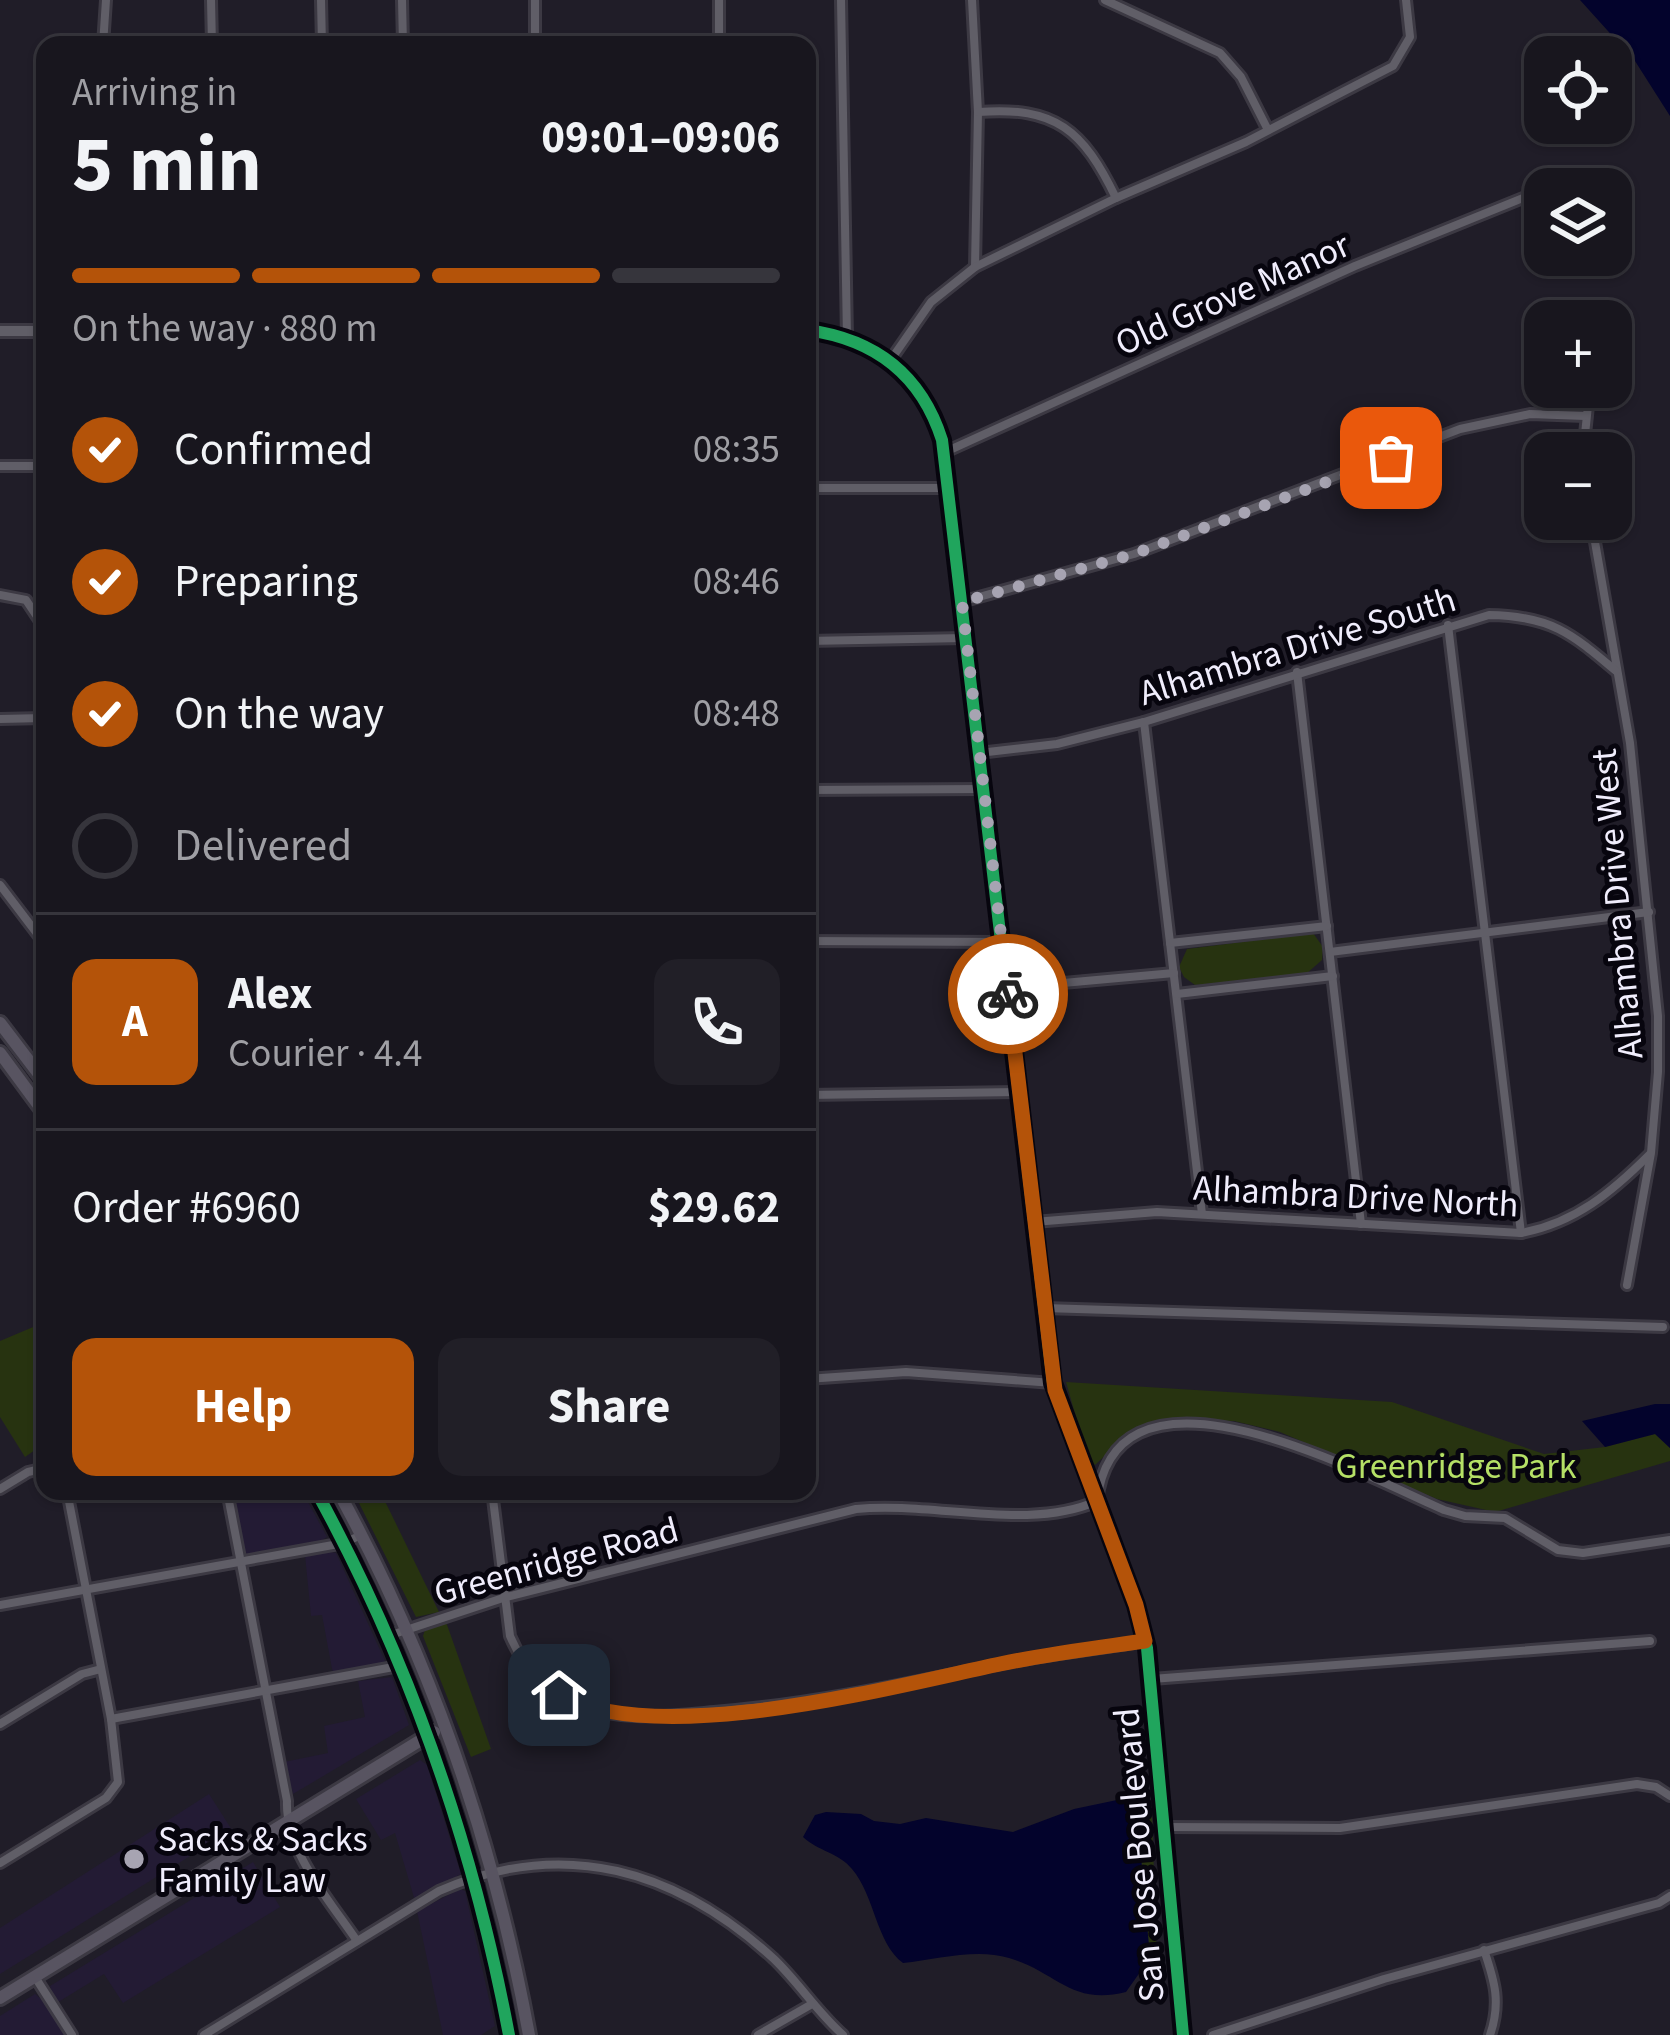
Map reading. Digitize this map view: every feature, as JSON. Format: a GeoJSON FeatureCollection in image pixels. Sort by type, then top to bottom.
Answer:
{"type":"FeatureCollection","features":[{"type":"Feature","properties":{"kind":"main road"},"geometry":{"type":"LineString","coordinates":[[3,1032],[36,1071]]}},
{"type":"Feature","properties":{"kind":"main road"},"geometry":{"type":"LineString","coordinates":[[0,1053],[36,1102]]}},
{"type":"Feature","properties":{"kind":"main road"},"geometry":{"type":"LineString","coordinates":[[321,1500],[388,1636],[428,1734],[474,1877],[508,2035]]}},
{"type":"Feature","properties":{"kind":"main road"},"geometry":{"type":"LineString","coordinates":[[343,1500],[407,1630],[444,1723],[493,1873],[529,2034]]}},
{"type":"Feature","properties":{"kind":"main road"},"geometry":{"type":"LineString","coordinates":[[401,1666],[418,1677],[444,1723]]}},
{"type":"Feature","properties":{"kind":"main road"},"geometry":{"type":"LineString","coordinates":[[0,1998],[444,1723]]}},
{"type":"Feature","properties":{"kind":"street"},"geometry":{"type":"LineString","coordinates":[[104,36],[106,0]]}},
{"type":"Feature","properties":{"kind":"street"},"geometry":{"type":"LineString","coordinates":[[211,0],[212,36]]}},
{"type":"Feature","properties":{"kind":"street"},"geometry":{"type":"LineString","coordinates":[[321,0],[322,36]]}},
{"type":"Feature","properties":{"kind":"street"},"geometry":{"type":"LineString","coordinates":[[402,0],[403,36]]}},
{"type":"Feature","properties":{"kind":"street"},"geometry":{"type":"LineString","coordinates":[[535,0],[535,36]]}},
{"type":"Feature","properties":{"kind":"street"},"geometry":{"type":"LineString","coordinates":[[719,0],[719,36]]}},
{"type":"Feature","properties":{"kind":"street"},"geometry":{"type":"LineString","coordinates":[[841,0],[847,338]]}},
{"type":"Feature","properties":{"kind":"street"},"geometry":{"type":"LineString","coordinates":[[972,0],[978,112],[975,267]]}},
{"type":"Feature","properties":{"kind":"street"},"geometry":{"type":"LineString","coordinates":[[1105,0],[1220,52],[1241,77],[1268,130]]}},
{"type":"Feature","properties":{"kind":"street"},"geometry":{"type":"LineString","coordinates":[[890,361],[931,302],[975,267],[1393,66],[1406,51],[1410,37],[1406,0]]}},
{"type":"Feature","properties":{"kind":"street"},"geometry":{"type":"LineString","coordinates":[[978,112],[1026,112],[1067,127],[1090,149],[1116,198]]}},
{"type":"Feature","properties":{"kind":"street","name":"Old Grove Manor"},"geometry":{"type":"LineString","coordinates":[[943,453],[1355,266],[1524,198]]}},
{"type":"Feature","properties":{"kind":"street"},"geometry":{"type":"LineString","coordinates":[[0,331],[36,331]]}},
{"type":"Feature","properties":{"kind":"street","name":"San Jose Boulevard"},"geometry":{"type":"LineString","coordinates":[[816,332],[847,338],[890,361],[914,383],[928,407],[943,453],[1053,1383],[1136,1605],[1145,1641],[1184,2035]]}},
{"type":"Feature","properties":{"kind":"street"},"geometry":{"type":"LineString","coordinates":[[1584,432],[1586,408]]}},
{"type":"Feature","properties":{"kind":"street"},"geometry":{"type":"LineString","coordinates":[[962,602],[1134,554],[1460,428],[1530,414],[1585,416]]}},
{"type":"Feature","properties":{"kind":"street"},"geometry":{"type":"LineString","coordinates":[[0,466],[36,466]]}},
{"type":"Feature","properties":{"kind":"street"},"geometry":{"type":"LineString","coordinates":[[816,488],[949,488]]}},
{"type":"Feature","properties":{"kind":"street","name":"Alhambra Drive West"},"geometry":{"type":"LineString","coordinates":[[1595,540],[1630,743],[1658,1031],[1651,1153],[1627,1285]]}},
{"type":"Feature","properties":{"kind":"street"},"geometry":{"type":"LineString","coordinates":[[0,595],[26,600],[36,615]]}},
{"type":"Feature","properties":{"kind":"street","name":"Alhambra Drive South"},"geometry":{"type":"LineString","coordinates":[[979,753],[1057,743],[1144,722],[1489,615],[1546,622],[1582,640],[1617,672]]}},
{"type":"Feature","properties":{"kind":"street"},"geometry":{"type":"LineString","coordinates":[[1448,625],[1521,1233]]}},
{"type":"Feature","properties":{"kind":"street"},"geometry":{"type":"LineString","coordinates":[[816,640],[965,638]]}},
{"type":"Feature","properties":{"kind":"street"},"geometry":{"type":"LineString","coordinates":[[1297,672],[1361,1224]]}},
{"type":"Feature","properties":{"kind":"street"},"geometry":{"type":"LineString","coordinates":[[0,719],[36,718]]}},
{"type":"Feature","properties":{"kind":"street"},"geometry":{"type":"LineString","coordinates":[[1144,722],[1202,1214]]}},
{"type":"Feature","properties":{"kind":"street"},"geometry":{"type":"LineString","coordinates":[[816,790],[983,789]]}},
{"type":"Feature","properties":{"kind":"street"},"geometry":{"type":"LineString","coordinates":[[0,885],[36,932]]}},
{"type":"Feature","properties":{"kind":"street"},"geometry":{"type":"LineString","coordinates":[[1330,952],[1649,912]]}},
{"type":"Feature","properties":{"kind":"street"},"geometry":{"type":"LineString","coordinates":[[1171,944],[1327,926]]}},
{"type":"Feature","properties":{"kind":"street"},"geometry":{"type":"LineString","coordinates":[[816,941],[1002,942]]}},
{"type":"Feature","properties":{"kind":"street"},"geometry":{"type":"LineString","coordinates":[[1007,988],[1174,973]]}},
{"type":"Feature","properties":{"kind":"street"},"geometry":{"type":"LineString","coordinates":[[1177,994],[1333,976]]}},
{"type":"Feature","properties":{"kind":"street"},"geometry":{"type":"LineString","coordinates":[[816,1095],[1018,1092]]}},
{"type":"Feature","properties":{"kind":"street","name":"Alhambra Drive North"},"geometry":{"type":"LineString","coordinates":[[1034,1222],[1120,1212],[1521,1233],[1591,1207],[1651,1153]]}},
{"type":"Feature","properties":{"kind":"street"},"geometry":{"type":"LineString","coordinates":[[1044,1308],[1663,1327]]}},
{"type":"Feature","properties":{"kind":"street"},"geometry":{"type":"LineString","coordinates":[[816,1378],[906,1372],[1053,1383]]}},
{"type":"Feature","properties":{"kind":"street"},"geometry":{"type":"LineString","coordinates":[[1097,1501],[1107,1462],[1134,1437],[1170,1424],[1214,1424],[1302,1450],[1444,1510],[1505,1518],[1558,1550],[1583,1553],[1670,1540]]}},
{"type":"Feature","properties":{"kind":"street"},"geometry":{"type":"LineString","coordinates":[[0,1489],[36,1470]]}},
{"type":"Feature","properties":{"kind":"street"},"geometry":{"type":"LineString","coordinates":[[0,1862],[106,1798],[119,1772],[69,1500]]}},
{"type":"Feature","properties":{"kind":"street"},"geometry":{"type":"LineString","coordinates":[[229,1500],[287,1801],[286,1822],[315,1878],[357,1941]]}},
{"type":"Feature","properties":{"kind":"street"},"geometry":{"type":"LineString","coordinates":[[493,1500],[503,1598],[518,1654],[540,1683],[576,1705],[620,1716],[725,1712],[838,1698],[1041,1656],[1145,1641]]}},
{"type":"Feature","properties":{"kind":"street","name":"Greenridge Road"},"geometry":{"type":"LineString","coordinates":[[388,1636],[503,1598],[856,1509],[903,1505],[1060,1513],[1097,1501]]}},
{"type":"Feature","properties":{"kind":"street"},"geometry":{"type":"LineString","coordinates":[[0,1605],[344,1543],[361,1535]]}},
{"type":"Feature","properties":{"kind":"street"},"geometry":{"type":"LineString","coordinates":[[1152,1679],[1651,1641]]}},
{"type":"Feature","properties":{"kind":"street"},"geometry":{"type":"LineString","coordinates":[[111,1719],[401,1666]]}},
{"type":"Feature","properties":{"kind":"street"},"geometry":{"type":"LineString","coordinates":[[0,1724],[82,1674],[101,1669]]}},
{"type":"Feature","properties":{"kind":"street"},"geometry":{"type":"LineString","coordinates":[[1165,1827],[1340,1828],[1637,1784],[1670,1796]]}},
{"type":"Feature","properties":{"kind":"street"},"geometry":{"type":"LineString","coordinates":[[203,2035],[424,1899],[474,1877],[550,1864],[588,1865],[660,1884],[712,1910],[782,1967],[843,2035]]}},
{"type":"Feature","properties":{"kind":"street"},"geometry":{"type":"LineString","coordinates":[[1213,2035],[1670,1897]]}},
{"type":"Feature","properties":{"kind":"street"},"geometry":{"type":"LineString","coordinates":[[1484,1950],[1498,2005],[1490,2035]]}},
{"type":"Feature","properties":{"kind":"street"},"geometry":{"type":"LineString","coordinates":[[34,1977],[72,2035]]}},
{"type":"Feature","properties":{"kind":"street"},"geometry":{"type":"LineString","coordinates":[[758,2035],[812,2004]]}},
{"type":"Feature","properties":{"kind":"street"},"geometry":{"type":"LineString","coordinates":[[508,2035],[529,2034]]}},
{"type":"Feature","properties":{"kind":"shaded area"},"geometry":{"type":"Polygon","coordinates":[[[230,1500],[307,1500],[327,1537],[314,1545],[244,1558],[230,1500]]]}},
{"type":"Feature","properties":{"kind":"shaded area"},"geometry":{"type":"Polygon","coordinates":[[[336,1553],[385,1661],[376,1667],[333,1674],[322,1615],[311,1616],[305,1555],[336,1553]]]}},
{"type":"Feature","properties":{"kind":"shaded area"},"geometry":{"type":"Polygon","coordinates":[[[392,1677],[409,1725],[293,1794],[284,1762],[328,1753],[324,1726],[365,1717],[358,1681],[392,1677]]]}},
{"type":"Feature","properties":{"kind":"shaded area"},"geometry":{"type":"Polygon","coordinates":[[[420,1760],[427,1765],[461,1874],[415,1901],[395,1833],[381,1840],[356,1799],[420,1760]]]}},
{"type":"Feature","properties":{"kind":"shaded area"},"geometry":{"type":"Polygon","coordinates":[[[209,1794],[232,1830],[0,1974],[0,1928],[209,1794]]]}},
{"type":"Feature","properties":{"kind":"shaded area"},"geometry":{"type":"Polygon","coordinates":[[[253,1862],[280,1907],[123,2003],[104,1974],[55,2004],[50,1986],[253,1862]]]}},
{"type":"Feature","properties":{"kind":"shaded area"},"geometry":{"type":"Polygon","coordinates":[[[460,1889],[465,1891],[495,2026],[481,2035],[443,2035],[417,1911],[460,1889]]]}},
{"type":"Feature","properties":{"kind":"shaded area"},"geometry":{"type":"Polygon","coordinates":[[[35,1994],[68,2035],[0,2035],[0,2016],[35,1994]]]}},
{"type":"Feature","properties":{"kind":"green space"},"geometry":{"type":"Polygon","coordinates":[[[1313,933],[1323,947],[1322,960],[1306,974],[1195,985],[1179,967],[1187,949],[1313,933]]]}},
{"type":"Feature","properties":{"kind":"green space"},"geometry":{"type":"Polygon","coordinates":[[[36,1326],[36,1449],[25,1457],[0,1417],[0,1341],[36,1326]]]}},
{"type":"Feature","properties":{"kind":"green space","name":"Greenridge Park"},"geometry":{"type":"Polygon","coordinates":[[[1066,1382],[1392,1402],[1544,1454],[1605,1447],[1655,1434],[1670,1448],[1670,1461],[1495,1512],[1437,1499],[1280,1432],[1234,1421],[1160,1419],[1134,1428],[1095,1465],[1087,1456],[1066,1382]]]}},
{"type":"Feature","properties":{"kind":"green space"},"geometry":{"type":"Polygon","coordinates":[[[358,1500],[384,1500],[439,1612],[416,1617],[358,1500]]]}},
{"type":"Feature","properties":{"kind":"green space"},"geometry":{"type":"Polygon","coordinates":[[[446,1622],[491,1749],[471,1757],[423,1636],[425,1630],[446,1622]]]}},
{"type":"Feature","properties":{"kind":"green space"},"geometry":{"type":"Polygon","coordinates":[[[1137,1813],[1152,1814],[1157,1968],[1147,1965],[1137,1813]]]}},
{"type":"Feature","properties":{"kind":"water"},"geometry":{"type":"Polygon","coordinates":[[[1580,0],[1670,0],[1670,116],[1632,58],[1632,36],[1612,36],[1580,0]]]}},
{"type":"Feature","properties":{"kind":"water"},"geometry":{"type":"Polygon","coordinates":[[[1670,1404],[1670,1448],[1655,1434],[1605,1447],[1582,1421],[1670,1404]]]}},
{"type":"Feature","properties":{"kind":"water"},"geometry":{"type":"Polygon","coordinates":[[[1117,1800],[1131,1804],[1137,1813],[1150,1958],[1126,1992],[1107,1995],[1077,1991],[1026,1964],[997,1955],[903,1963],[887,1944],[852,1869],[803,1837],[815,1815],[826,1812],[861,1814],[900,1824],[926,1818],[1013,1832],[1074,1809],[1117,1800]]]}},
{"type":"Feature","properties":{"kind":"cycle path"},"geometry":{"type":"LineString","coordinates":[[816,332],[853,342],[892,364],[921,396],[942,440],[1053,1383],[1136,1605],[1147,1648],[1183,2035]]}},
{"type":"Feature","properties":{"kind":"cycle path"},"geometry":{"type":"LineString","coordinates":[[321,1500],[381,1621],[434,1756],[477,1893],[509,2035]]}},
{"type":"Feature","properties":{"kind":"way so far"},"geometry":{"type":"LineString","coordinates":[[1008,994],[962,602],[1134,554],[1391,458]]}},
{"type":"Feature","properties":{"kind":"place","name":"Sacks & Sacks Family Law"},"geometry":{"type":"Point","coordinates":[134,1859]}},
{"type":"Feature","properties":{"kind":"route"},"geometry":{"type":"LineString","coordinates":[[559,1695],[576,1705],[620,1716],[770,1708],[1145,1641],[1136,1605],[1055,1390],[1008,994]]}}]}
